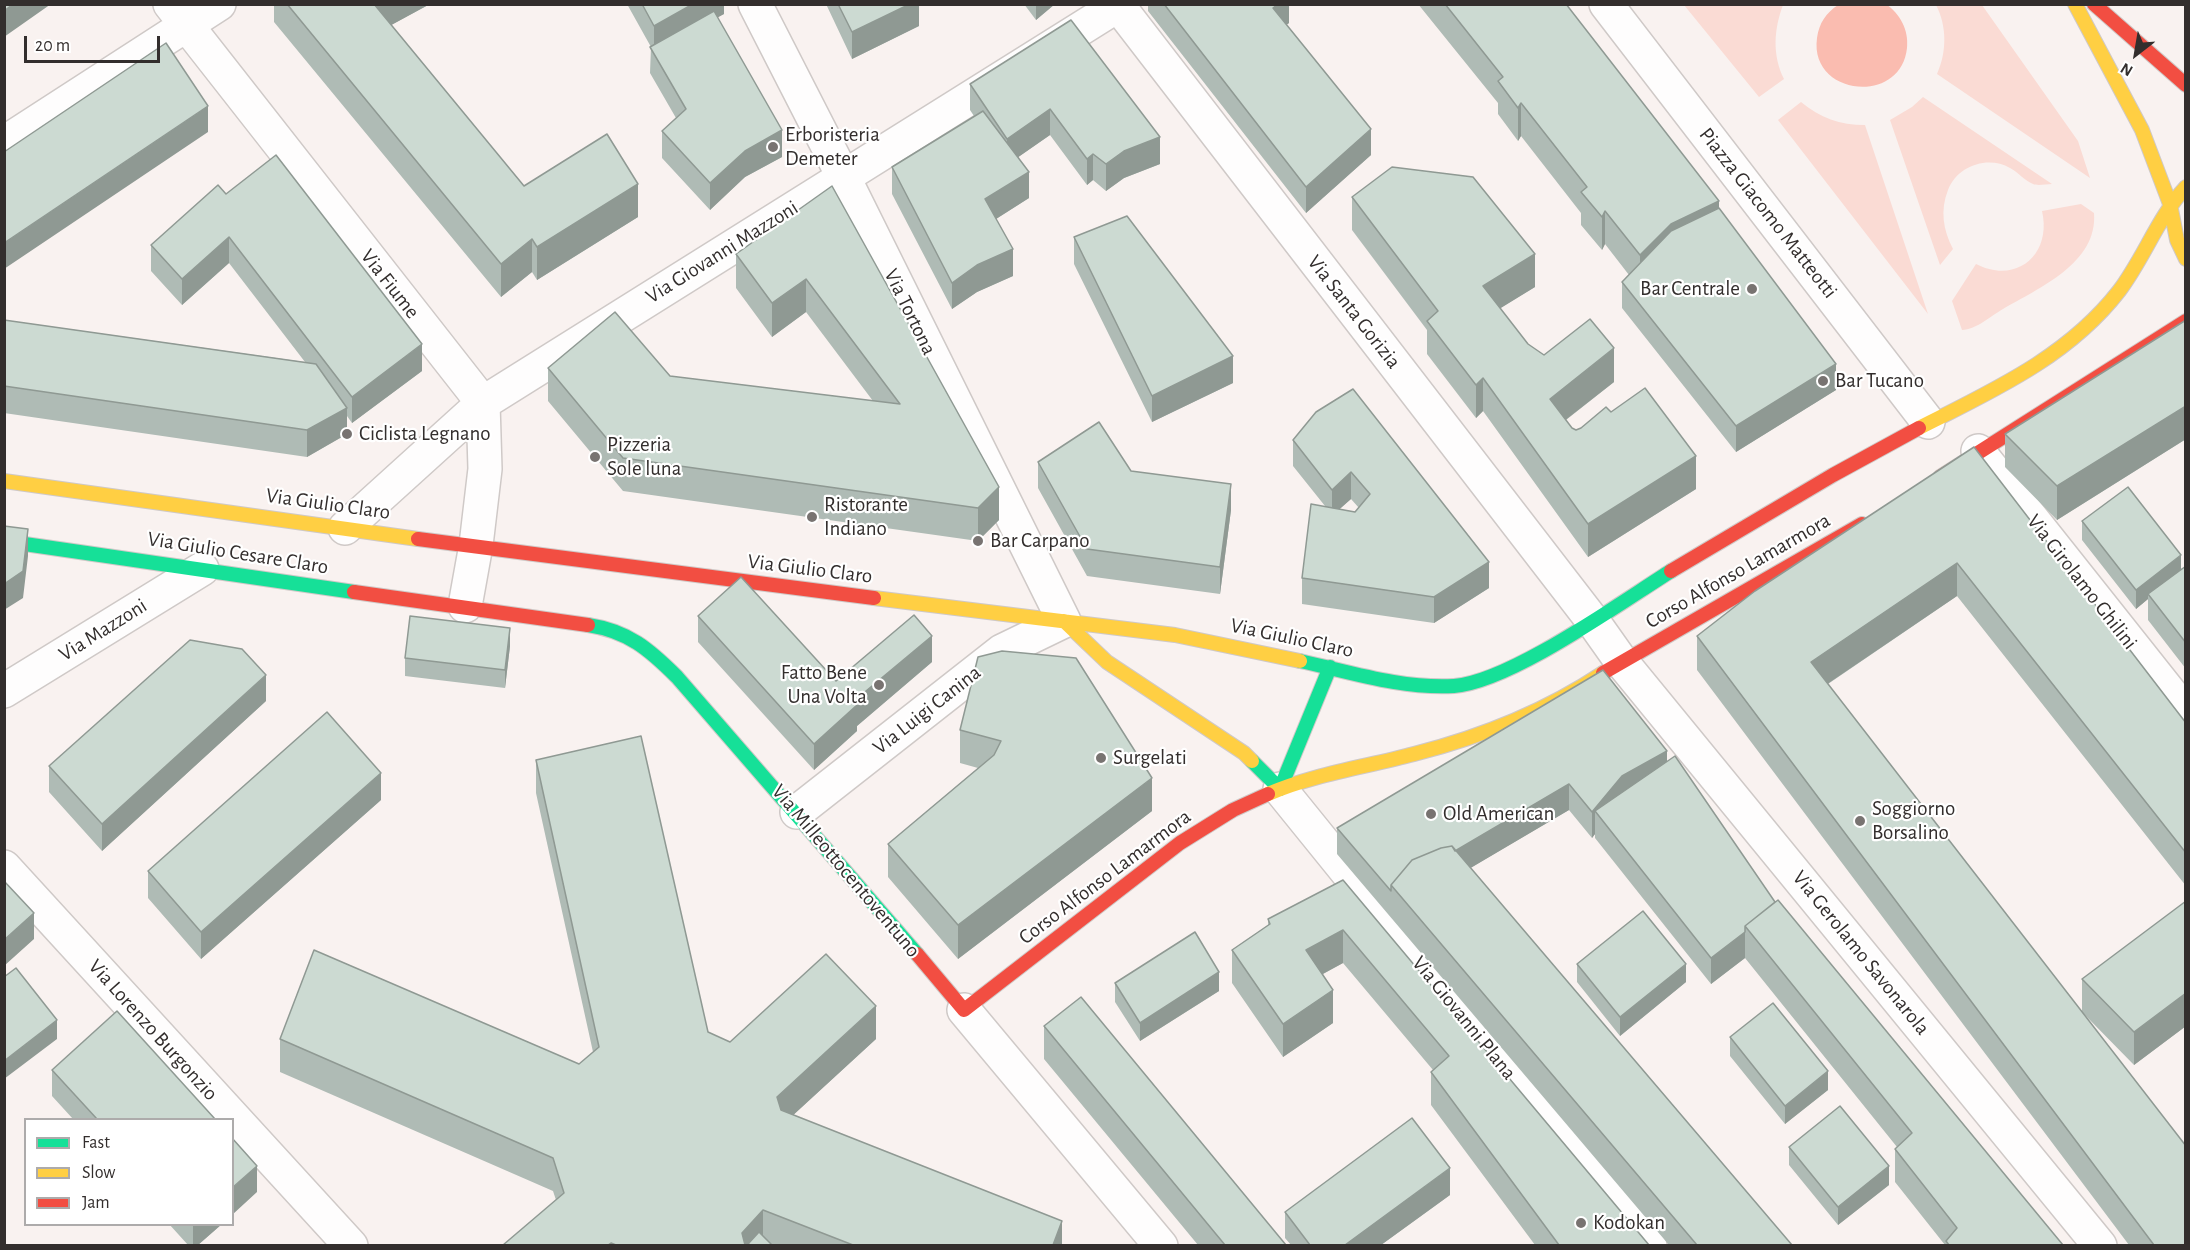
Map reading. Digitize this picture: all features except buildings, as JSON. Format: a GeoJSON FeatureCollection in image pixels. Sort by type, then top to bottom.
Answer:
{"type":"FeatureCollection","features":[{"type":"Feature","properties":{"kind":"street"},"geometry":{"type":"LineString","coordinates":[[4,143],[179,15],[219,4]]}},
{"type":"Feature","properties":{"kind":"street","name":"Via Tortona"},"geometry":{"type":"LineString","coordinates":[[755,4],[1064,621]]}},
{"type":"Feature","properties":{"kind":"street","name":"Piazza Giacomo Matteotti"},"geometry":{"type":"LineString","coordinates":[[1606,4],[1928,422]]}},
{"type":"Feature","properties":{"kind":"street"},"geometry":{"type":"LineString","coordinates":[[2075,4],[2142,130],[2170,204],[2177,240],[2186,259]]}},
{"type":"Feature","properties":{"kind":"street"},"geometry":{"type":"LineString","coordinates":[[2094,4],[2186,85]]}},
{"type":"Feature","properties":{"kind":"street","name":"Via Giovanni Mazzoni"},"geometry":{"type":"LineString","coordinates":[[345,528],[483,403],[1118,5]]}},
{"type":"Feature","properties":{"kind":"street","name":"Via Santa Gorizia"},"geometry":{"type":"LineString","coordinates":[[1118,5],[1592,620],[1621,661]]}},
{"type":"Feature","properties":{"kind":"street","name":"Via Fiume"},"geometry":{"type":"LineString","coordinates":[[179,15],[483,403]]}},
{"type":"Feature","properties":{"kind":"street","name":"Corso Alfonso Lamarmora"},"geometry":{"type":"LineString","coordinates":[[1592,620],[1928,422],[2032,366],[2084,330],[2148,249],[2170,204],[2186,187]]}},
{"type":"Feature","properties":{"kind":"street"},"geometry":{"type":"LineString","coordinates":[[1924,488],[2186,321]]}},
{"type":"Feature","properties":{"kind":"street"},"geometry":{"type":"LineString","coordinates":[[465,606],[476,545],[485,469],[483,403]]}},
{"type":"Feature","properties":{"kind":"street","name":"Via Girolamo Ghilini"},"geometry":{"type":"LineString","coordinates":[[1978,452],[2186,713]]}},
{"type":"Feature","properties":{"kind":"street","name":"Via Giulio Claro"},"geometry":{"type":"LineString","coordinates":[[4,481],[476,545],[592,563],[1175,635],[1418,686],[1469,684],[1505,671],[1592,620]]}},
{"type":"Feature","properties":{"kind":"street","name":"Corso Alfonso Lamarmora"},"geometry":{"type":"LineString","coordinates":[[964,1010],[1180,843],[1233,810],[1280,789],[1326,775],[1416,754],[1523,718],[1574,692],[1621,661],[1875,517]]}},
{"type":"Feature","properties":{"kind":"street","name":"Via Giulio Cesare Claro"},"geometry":{"type":"LineString","coordinates":[[4,541],[302,585],[465,606]]}},
{"type":"Feature","properties":{"kind":"street","name":"Via Mazzoni"},"geometry":{"type":"LineString","coordinates":[[4,691],[202,569]]}},
{"type":"Feature","properties":{"kind":"street","name":"Via Milleottocentoventuno"},"geometry":{"type":"LineString","coordinates":[[465,606],[614,629],[627,635],[660,658],[798,812],[1161,1245]]}},
{"type":"Feature","properties":{"kind":"street"},"geometry":{"type":"LineString","coordinates":[[1064,621],[1107,662],[1244,753],[1280,789],[1330,667]]}},
{"type":"Feature","properties":{"kind":"street","name":"Via Luigi Canina"},"geometry":{"type":"LineString","coordinates":[[798,812],[1002,651],[1064,621]]}},
{"type":"Feature","properties":{"kind":"street","name":"Via Gerolamo Savonarola"},"geometry":{"type":"LineString","coordinates":[[1621,661],[2100,1245]]}},
{"type":"Feature","properties":{"kind":"street","name":"Via Giovanni Plana"},"geometry":{"type":"LineString","coordinates":[[1280,789],[1650,1245]]}},
{"type":"Feature","properties":{"kind":"street","name":"Via Lorenzo Burgonzio"},"geometry":{"type":"LineString","coordinates":[[4,867],[351,1245]]}},
{"type":"Feature","properties":{"kind":"shaded area"},"geometry":{"type":"Polygon","coordinates":[[[1886,4],[1899,18],[1907,35],[1907,48],[1901,67],[1889,79],[1874,86],[1857,86],[1840,82],[1827,72],[1818,57],[1817,38],[1824,19],[1838,5],[1886,4]]]}},
{"type":"Feature","properties":{"kind":"shaded area"},"geometry":{"type":"Polygon","coordinates":[[[1684,5],[1783,5],[1776,33],[1776,51],[1784,79],[1759,97],[1684,5]]]}},
{"type":"Feature","properties":{"kind":"shaded area"},"geometry":{"type":"Polygon","coordinates":[[[1936,5],[1982,5],[2078,141],[2090,178],[1937,74],[1943,57],[1944,30],[1936,5]]]}},
{"type":"Feature","properties":{"kind":"shaded area"},"geometry":{"type":"Polygon","coordinates":[[[1923,97],[2052,184],[2033,184],[2001,164],[1983,163],[1966,169],[1952,182],[1946,197],[1944,220],[1953,249],[1940,265],[1890,120],[1912,107],[1923,97]]]}},
{"type":"Feature","properties":{"kind":"shaded area"},"geometry":{"type":"Polygon","coordinates":[[[1801,102],[1831,120],[1865,125],[1928,314],[1778,120],[1801,102]]]}},
{"type":"Feature","properties":{"kind":"shaded area"},"geometry":{"type":"Polygon","coordinates":[[[2081,204],[2094,213],[2093,231],[2087,246],[2076,260],[2049,283],[1978,325],[1962,330],[1952,301],[1976,264],[1991,270],[2005,271],[2018,268],[2028,262],[2042,240],[2044,226],[2042,211],[2081,204]]]}},
{"type":"Feature","properties":{"kind":"traffic: fast"},"geometry":{"type":"LineString","coordinates":[[4,541],[354,592]]}},
{"type":"Feature","properties":{"kind":"traffic: fast"},"geometry":{"type":"LineString","coordinates":[[1300,661],[1376,679],[1415,685],[1454,686],[1477,681],[1504,671],[1564,639],[1671,571]]}},
{"type":"Feature","properties":{"kind":"traffic: fast"},"geometry":{"type":"LineString","coordinates":[[588,625],[615,632],[637,643],[677,677],[917,954]]}},
{"type":"Feature","properties":{"kind":"traffic: fast"},"geometry":{"type":"LineString","coordinates":[[1252,761],[1280,789],[1330,667]]}},
{"type":"Feature","properties":{"kind":"traffic: slow"},"geometry":{"type":"LineString","coordinates":[[2075,4],[2142,130],[2170,204],[2177,240],[2186,259]]}},
{"type":"Feature","properties":{"kind":"traffic: slow"},"geometry":{"type":"LineString","coordinates":[[1919,428],[2001,386],[2053,354],[2076,335],[2119,291],[2167,211],[2186,187]]}},
{"type":"Feature","properties":{"kind":"traffic: slow"},"geometry":{"type":"LineString","coordinates":[[4,481],[418,539]]}},
{"type":"Feature","properties":{"kind":"traffic: slow"},"geometry":{"type":"LineString","coordinates":[[874,598],[1175,635],[1300,661]]}},
{"type":"Feature","properties":{"kind":"traffic: slow"},"geometry":{"type":"LineString","coordinates":[[1064,621],[1107,662],[1244,753],[1252,761]]}},
{"type":"Feature","properties":{"kind":"traffic: slow"},"geometry":{"type":"LineString","coordinates":[[1268,794],[1303,781],[1464,740],[1536,711],[1603,673]]}},
{"type":"Feature","properties":{"kind":"traffic: jam"},"geometry":{"type":"LineString","coordinates":[[2094,4],[2186,85]]}},
{"type":"Feature","properties":{"kind":"traffic: jam"},"geometry":{"type":"LineString","coordinates":[[1940,477],[2186,321]]}},
{"type":"Feature","properties":{"kind":"traffic: jam"},"geometry":{"type":"LineString","coordinates":[[1671,571],[1833,475],[1919,428]]}},
{"type":"Feature","properties":{"kind":"traffic: jam"},"geometry":{"type":"LineString","coordinates":[[1603,673],[1862,524]]}},
{"type":"Feature","properties":{"kind":"traffic: jam"},"geometry":{"type":"LineString","coordinates":[[418,539],[874,598]]}},
{"type":"Feature","properties":{"kind":"traffic: jam"},"geometry":{"type":"LineString","coordinates":[[354,592],[588,625]]}},
{"type":"Feature","properties":{"kind":"traffic: jam"},"geometry":{"type":"LineString","coordinates":[[917,954],[964,1010],[1180,843],[1233,810],[1268,794]]}},
{"type":"Feature","properties":{"kind":"place","name":"Erboristeria Demeter"},"geometry":{"type":"Point","coordinates":[773,147]}},
{"type":"Feature","properties":{"kind":"place","name":"Bar Centrale"},"geometry":{"type":"Point","coordinates":[1752,289]}},
{"type":"Feature","properties":{"kind":"place","name":"Bar Tucano"},"geometry":{"type":"Point","coordinates":[1823,381]}},
{"type":"Feature","properties":{"kind":"place","name":"Ciclista Legnano"},"geometry":{"type":"Point","coordinates":[347,434]}},
{"type":"Feature","properties":{"kind":"place","name":"Pizzeria Sole luna"},"geometry":{"type":"Point","coordinates":[595,457]}},
{"type":"Feature","properties":{"kind":"place","name":"Ristorante Indiano"},"geometry":{"type":"Point","coordinates":[812,517]}},
{"type":"Feature","properties":{"kind":"place","name":"Bar Carpano"},"geometry":{"type":"Point","coordinates":[978,541]}},
{"type":"Feature","properties":{"kind":"place","name":"Fatto Bene Una Volta"},"geometry":{"type":"Point","coordinates":[879,685]}},
{"type":"Feature","properties":{"kind":"place","name":"Surgelati"},"geometry":{"type":"Point","coordinates":[1101,758]}},
{"type":"Feature","properties":{"kind":"place","name":"Old American"},"geometry":{"type":"Point","coordinates":[1431,814]}},
{"type":"Feature","properties":{"kind":"place","name":"Soggiorno Borsalino"},"geometry":{"type":"Point","coordinates":[1860,821]}},
{"type":"Feature","properties":{"kind":"place","name":"Kodokan"},"geometry":{"type":"Point","coordinates":[1581,1223]}}]}
